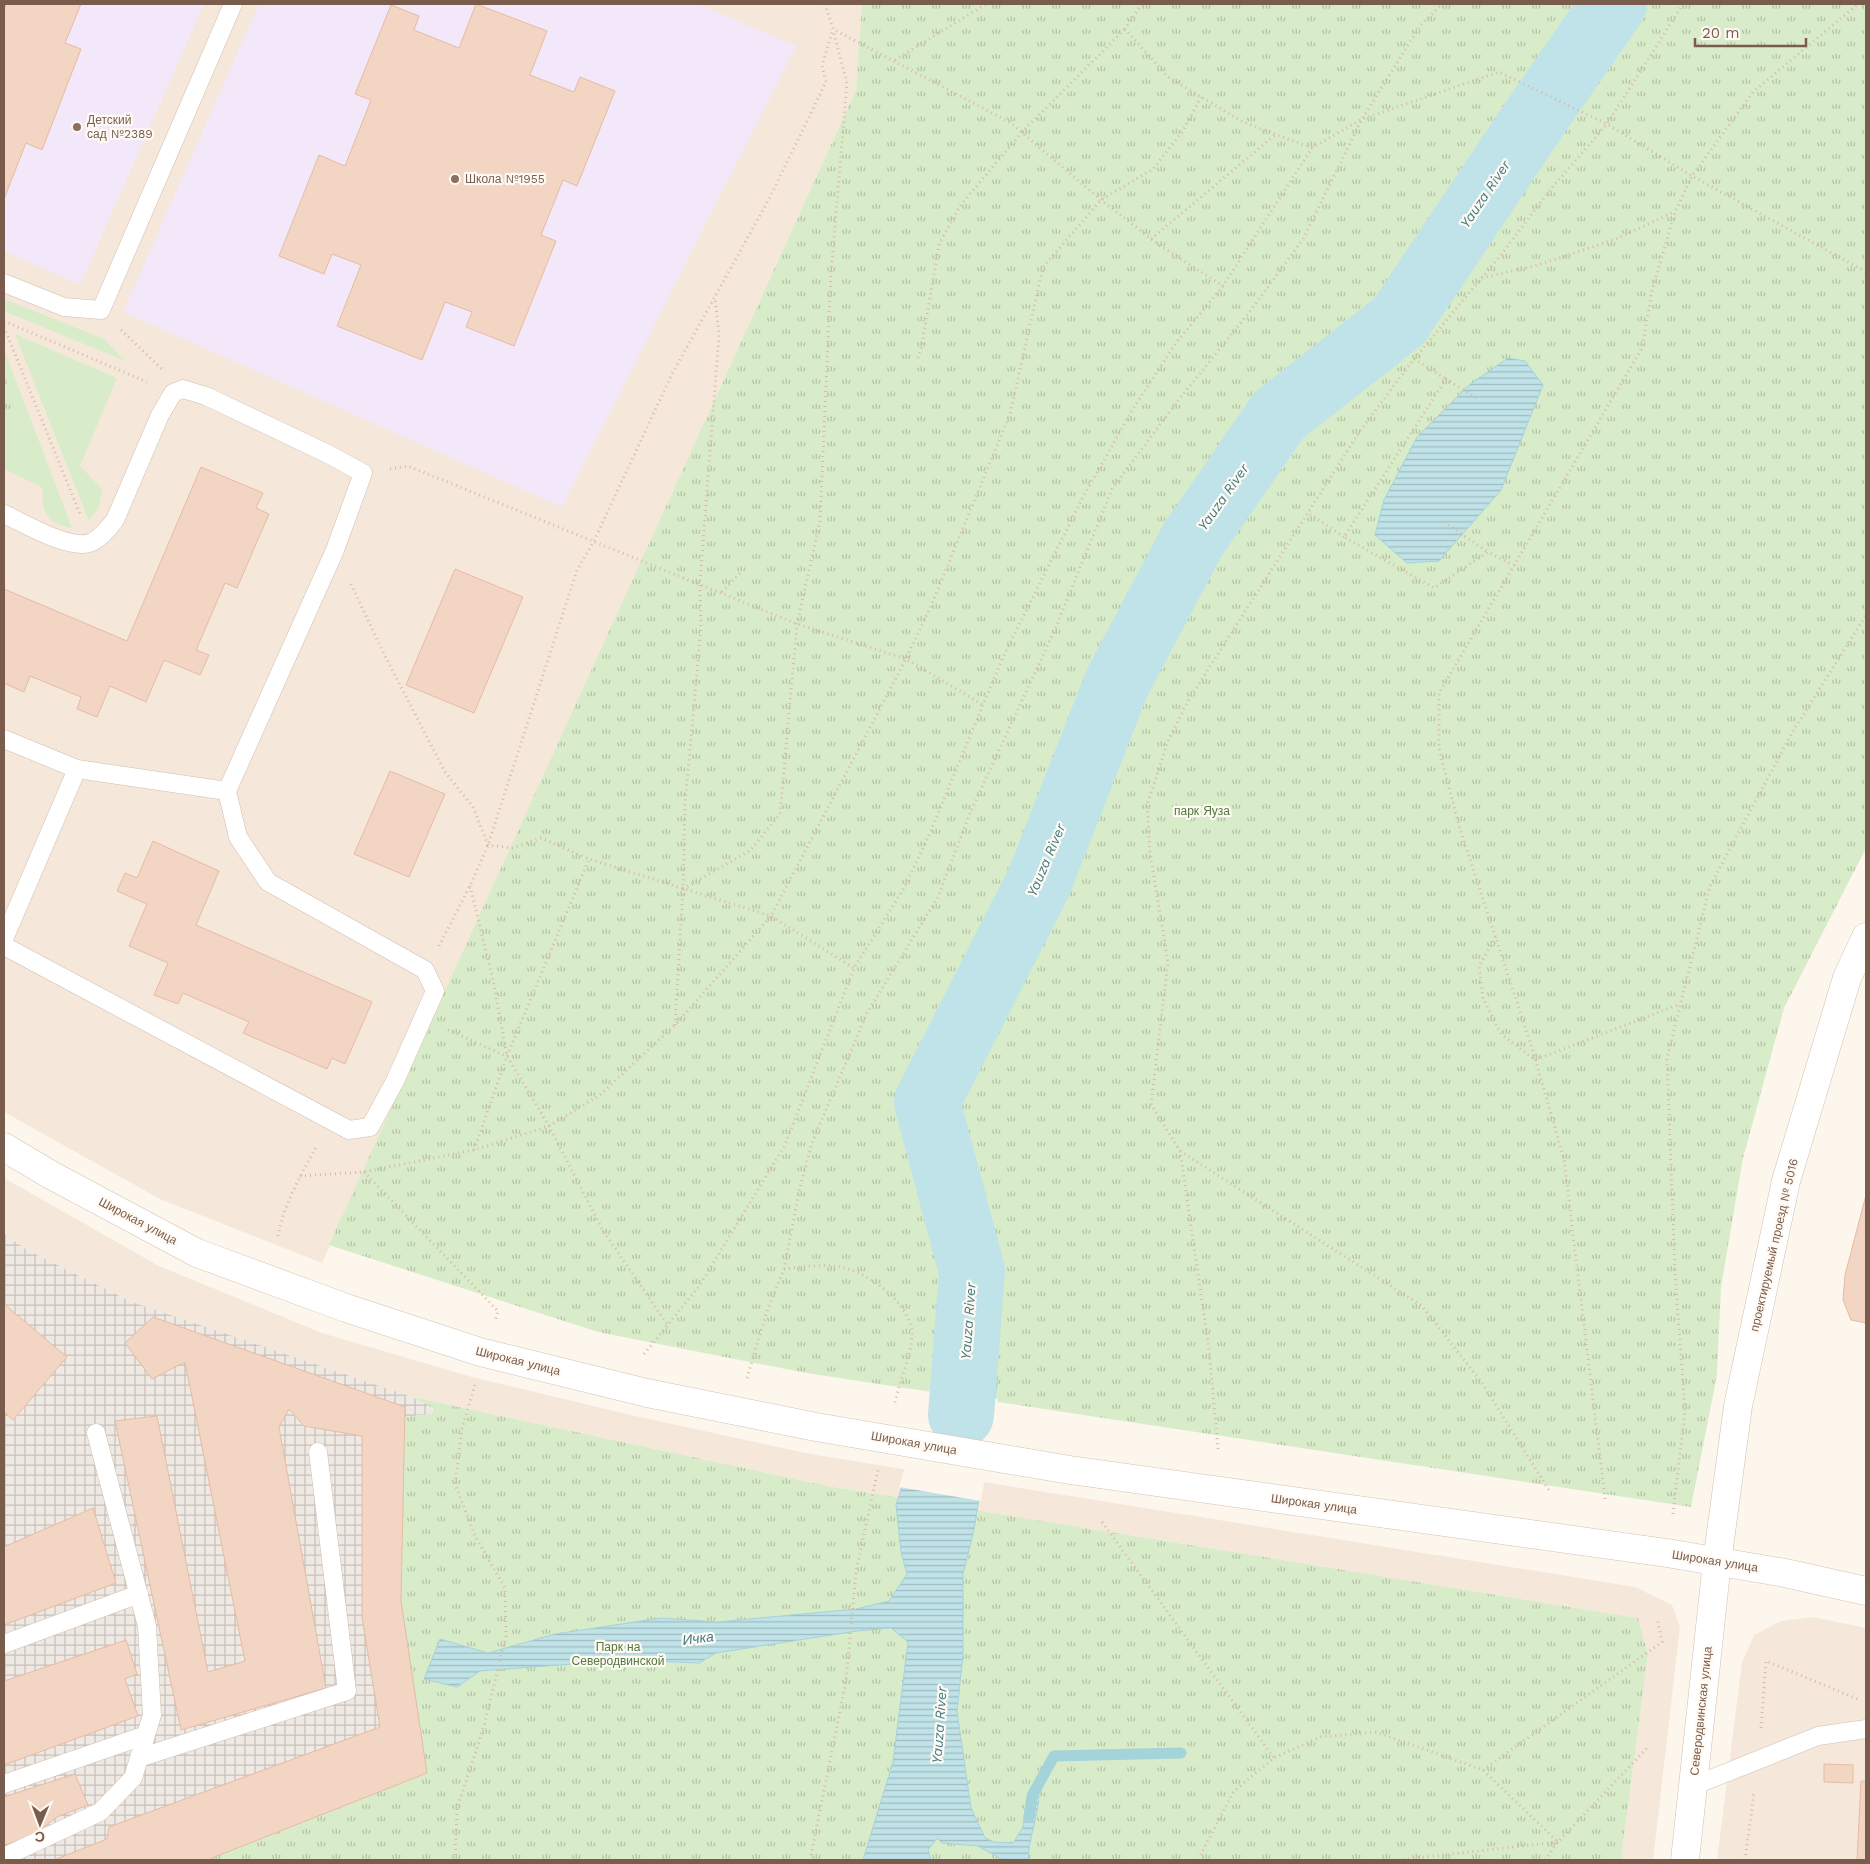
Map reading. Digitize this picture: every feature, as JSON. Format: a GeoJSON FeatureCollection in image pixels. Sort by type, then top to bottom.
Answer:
{"type":"FeatureCollection","features":[{"type":"Feature","properties":{"kind":"main road","name":"проектируемый проезд № 5016"},"geometry":{"type":"LineString","coordinates":[[1717,1562],[1738,1406],[1786,1181],[1847,978],[1866,937]]}},
{"type":"Feature","properties":{"kind":"main road","name":"Широкая улица"},"geometry":{"type":"LineString","coordinates":[[4,1146],[51,1175],[198,1253],[346,1308],[485,1353],[648,1393],[816,1427],[1070,1470],[1717,1562],[1784,1573],[1866,1591]]}},
{"type":"Feature","properties":{"kind":"main road","name":"Северодвинская улица"},"geometry":{"type":"LineString","coordinates":[[1685,1860],[1717,1562]]}},
{"type":"Feature","properties":{"kind":"lane"},"geometry":{"type":"LineString","coordinates":[[4,283],[64,306],[101,310],[233,4]]}},
{"type":"Feature","properties":{"kind":"lane"},"geometry":{"type":"LineString","coordinates":[[4,514],[70,544],[91,543],[103,534],[116,520],[160,415],[178,391],[214,400],[328,454],[363,473],[334,550],[228,791],[238,837],[268,882],[425,970],[435,991],[395,1081],[370,1128],[349,1130],[4,946]]}},
{"type":"Feature","properties":{"kind":"lane"},"geometry":{"type":"LineString","coordinates":[[4,739],[77,769],[228,791]]}},
{"type":"Feature","properties":{"kind":"lane"},"geometry":{"type":"LineString","coordinates":[[4,939],[77,769]]}},
{"type":"Feature","properties":{"kind":"lane"},"geometry":{"type":"LineString","coordinates":[[4,1857],[100,1812],[132,1778],[152,1715],[147,1626],[96,1433]]}},
{"type":"Feature","properties":{"kind":"lane"},"geometry":{"type":"LineString","coordinates":[[139,1758],[347,1691],[318,1452]]}},
{"type":"Feature","properties":{"kind":"lane"},"geometry":{"type":"LineString","coordinates":[[4,1644],[138,1594]]}},
{"type":"Feature","properties":{"kind":"lane"},"geometry":{"type":"LineString","coordinates":[[1693,1786],[1818,1736],[1866,1729]]}},
{"type":"Feature","properties":{"kind":"lane"},"geometry":{"type":"LineString","coordinates":[[4,1784],[146,1735]]}},
{"type":"Feature","properties":{"kind":"path"},"geometry":{"type":"LineString","coordinates":[[683,889],[751,850],[780,814],[797,624],[820,521],[831,273],[847,83],[825,4]]}},
{"type":"Feature","properties":{"kind":"path"},"geometry":{"type":"LineString","coordinates":[[894,60],[986,4]]}},
{"type":"Feature","properties":{"kind":"path"},"geometry":{"type":"LineString","coordinates":[[918,358],[921,350],[939,244],[960,206],[1022,132],[1126,29],[1142,4]]}},
{"type":"Feature","properties":{"kind":"path"},"geometry":{"type":"LineString","coordinates":[[747,1378],[767,1310],[784,1269],[799,1191],[812,1143],[838,1079],[867,1013],[938,897],[970,813],[1056,627],[1112,489],[1172,407],[1251,310],[1303,239],[1362,119],[1420,26],[1442,4]]}},
{"type":"Feature","properties":{"kind":"path"},"geometry":{"type":"LineString","coordinates":[[1218,1449],[1209,1349],[1180,1151],[1151,1104],[1168,962],[1150,853],[1147,805],[1168,741],[1188,701],[1310,514],[1360,432],[1414,359],[1500,256],[1550,190],[1607,124],[1683,4]]}},
{"type":"Feature","properties":{"kind":"path"},"geometry":{"type":"LineString","coordinates":[[1605,1499],[1564,1159],[1535,1060],[1460,826],[1439,748],[1440,693],[1642,348],[1652,291],[1675,212],[1692,176],[1753,92],[1858,4]]}},
{"type":"Feature","properties":{"kind":"path"},"geometry":{"type":"LineString","coordinates":[[833,29],[1010,123],[1101,200],[1152,239],[1223,286]]}},
{"type":"Feature","properties":{"kind":"path"},"geometry":{"type":"LineString","coordinates":[[425,970],[470,886],[488,845],[577,570],[593,543],[672,374],[768,201],[826,82],[822,66],[833,29]]}},
{"type":"Feature","properties":{"kind":"path"},"geometry":{"type":"LineString","coordinates":[[1126,29],[1168,77],[1243,122],[1312,148]]}},
{"type":"Feature","properties":{"kind":"path"},"geometry":{"type":"LineString","coordinates":[[644,1354],[700,1285],[785,1145],[854,968],[904,888],[1003,657],[1082,499],[1134,407],[1176,343],[1223,286],[1312,148],[1362,119],[1500,72],[1607,124],[1692,176],[1866,272]]}},
{"type":"Feature","properties":{"kind":"path"},"geometry":{"type":"LineString","coordinates":[[300,1176],[363,1172],[474,1150],[549,1126],[600,1095],[675,1026],[771,916],[906,659],[931,606],[1010,414],[1043,267],[1101,200],[1153,169],[1183,131],[1201,97]]}},
{"type":"Feature","properties":{"kind":"path"},"geometry":{"type":"LineString","coordinates":[[1152,239],[1276,135]]}},
{"type":"Feature","properties":{"kind":"path"},"geometry":{"type":"LineString","coordinates":[[1480,278],[1538,265],[1616,239],[1675,212]]}},
{"type":"Feature","properties":{"kind":"path"},"geometry":{"type":"LineString","coordinates":[[675,1026],[683,889],[685,806],[701,626],[700,582],[719,335],[715,296]]}},
{"type":"Feature","properties":{"kind":"path"},"geometry":{"type":"LineString","coordinates":[[101,310],[178,391]]}},
{"type":"Feature","properties":{"kind":"path"},"geometry":{"type":"LineString","coordinates":[[4,321],[178,391]]}},
{"type":"Feature","properties":{"kind":"path"},"geometry":{"type":"LineString","coordinates":[[4,327],[91,543]]}},
{"type":"Feature","properties":{"kind":"path"},"geometry":{"type":"LineString","coordinates":[[1414,359],[1476,398]]}},
{"type":"Feature","properties":{"kind":"path"},"geometry":{"type":"LineString","coordinates":[[1344,537],[1446,379]]}},
{"type":"Feature","properties":{"kind":"path"},"geometry":{"type":"LineString","coordinates":[[363,473],[408,466],[663,571],[700,582],[797,624],[906,659],[983,705]]}},
{"type":"Feature","properties":{"kind":"path"},"geometry":{"type":"LineString","coordinates":[[1310,514],[1344,537],[1434,588],[1488,552]]}},
{"type":"Feature","properties":{"kind":"path"},"geometry":{"type":"LineString","coordinates":[[1444,522],[1488,552],[1514,565]]}},
{"type":"Feature","properties":{"kind":"path"},"geometry":{"type":"LineString","coordinates":[[334,550],[445,772],[473,807],[488,845]]}},
{"type":"Feature","properties":{"kind":"path"},"geometry":{"type":"LineString","coordinates":[[722,592],[742,571]]}},
{"type":"Feature","properties":{"kind":"path"},"geometry":{"type":"LineString","coordinates":[[1673,1514],[1677,1493],[1685,1410],[1675,1273],[1667,1058],[1710,886],[1793,730],[1866,615]]}},
{"type":"Feature","properties":{"kind":"path"},"geometry":{"type":"LineString","coordinates":[[488,845],[512,848],[541,838],[589,859],[771,916],[854,968]]}},
{"type":"Feature","properties":{"kind":"path"},"geometry":{"type":"LineString","coordinates":[[474,1150],[507,1056],[589,859]]}},
{"type":"Feature","properties":{"kind":"path"},"geometry":{"type":"LineString","coordinates":[[470,886],[493,980],[507,1056],[549,1126],[602,1230],[667,1324]]}},
{"type":"Feature","properties":{"kind":"path"},"geometry":{"type":"LineString","coordinates":[[1496,937],[1479,966],[1483,998],[1502,1034],[1535,1060]]}},
{"type":"Feature","properties":{"kind":"path"},"geometry":{"type":"LineString","coordinates":[[1535,1060],[1680,1004]]}},
{"type":"Feature","properties":{"kind":"path"},"geometry":{"type":"LineString","coordinates":[[424,1019],[507,1056]]}},
{"type":"Feature","properties":{"kind":"path"},"geometry":{"type":"LineString","coordinates":[[278,1236],[280,1223],[300,1176],[331,1121]]}},
{"type":"Feature","properties":{"kind":"path"},"geometry":{"type":"LineString","coordinates":[[1180,1151],[1422,1306],[1482,1383],[1550,1492]]}},
{"type":"Feature","properties":{"kind":"path"},"geometry":{"type":"LineString","coordinates":[[363,1172],[498,1311],[459,1445],[455,1484],[475,1536],[505,1588],[506,1636],[484,1726],[457,1809],[455,1860]]}},
{"type":"Feature","properties":{"kind":"path"},"geometry":{"type":"LineString","coordinates":[[784,1269],[816,1266],[846,1268],[881,1285],[903,1307],[912,1334]]}},
{"type":"Feature","properties":{"kind":"path"},"geometry":{"type":"LineString","coordinates":[[810,1860],[846,1681],[856,1571],[875,1480]]}},
{"type":"Feature","properties":{"kind":"path"},"geometry":{"type":"LineString","coordinates":[[1102,1522],[1274,1758]]}},
{"type":"Feature","properties":{"kind":"path"},"geometry":{"type":"LineString","coordinates":[[1483,1770],[1662,1642],[1657,1618]]}},
{"type":"Feature","properties":{"kind":"path"},"geometry":{"type":"LineString","coordinates":[[1766,1661],[1866,1703]]}},
{"type":"Feature","properties":{"kind":"path"},"geometry":{"type":"LineString","coordinates":[[1200,1860],[1201,1854],[1234,1791],[1274,1758],[1320,1737],[1376,1732],[1483,1770],[1558,1842]]}},
{"type":"Feature","properties":{"kind":"path"},"geometry":{"type":"LineString","coordinates":[[1545,1860],[1558,1842],[1648,1747]]}},
{"type":"Feature","properties":{"kind":"path"},"geometry":{"type":"LineString","coordinates":[[1398,1860],[1558,1842]]}},
{"type":"Feature","properties":{"kind":"shaded area"},"geometry":{"type":"Polygon","coordinates":[[[4,4],[862,4],[856,90],[322,1263],[160,1199],[4,1112],[4,4]]]}},
{"type":"Feature","properties":{"kind":"shaded area","name":"Детский сад №2389"},"geometry":{"type":"Polygon","coordinates":[[[4,4],[204,4],[80,285],[4,251],[4,4]]]}},
{"type":"Feature","properties":{"kind":"shaded area","name":"Школа №1955"},"geometry":{"type":"Polygon","coordinates":[[[259,4],[698,4],[796,46],[562,507],[123,312],[259,4]]]}},
{"type":"Feature","properties":{"kind":"shaded area"},"geometry":{"type":"Polygon","coordinates":[[[4,1178],[159,1266],[322,1333],[472,1377],[635,1416],[810,1454],[1635,1587],[1672,1605],[1680,1627],[1653,1860],[1621,1860],[1648,1654],[1638,1618],[828,1486],[412,1397],[162,1314],[132,1302],[29,1251],[4,1234],[4,1178]]]}},
{"type":"Feature","properties":{"kind":"shaded area"},"geometry":{"type":"Polygon","coordinates":[[[4,1234],[29,1251],[132,1302],[412,1397],[436,1410],[431,1414],[404,1417],[427,1773],[207,1860],[4,1860],[4,1234]]]}},
{"type":"Feature","properties":{"kind":"shaded area"},"geometry":{"type":"Polygon","coordinates":[[[1813,1617],[1866,1628],[1866,1860],[1717,1860],[1742,1663],[1754,1635],[1781,1621],[1813,1617]]]}},
{"type":"Feature","properties":{"kind":"green space","name":"парк Яуза"},"geometry":{"type":"Polygon","coordinates":[[[862,4],[1866,4],[1866,848],[1784,1008],[1743,1158],[1721,1287],[1717,1375],[1691,1507],[806,1373],[598,1332],[329,1245],[856,90],[862,4]]]}},
{"type":"Feature","properties":{"kind":"green space"},"geometry":{"type":"Polygon","coordinates":[[[4,299],[104,339],[125,361],[4,311],[4,299]]]}},
{"type":"Feature","properties":{"kind":"green space"},"geometry":{"type":"Polygon","coordinates":[[[15,334],[117,378],[80,466],[102,489],[99,507],[89,521],[15,334]]]}},
{"type":"Feature","properties":{"kind":"green space"},"geometry":{"type":"Polygon","coordinates":[[[4,349],[72,528],[51,520],[47,515],[43,503],[43,488],[4,469],[4,428],[17,405],[4,376],[4,349]]]}},
{"type":"Feature","properties":{"kind":"green space"},"geometry":{"type":"Polygon","coordinates":[[[4,376],[17,405],[4,428],[4,376]]]}},
{"type":"Feature","properties":{"kind":"green space","name":"Парк на Северодвинской"},"geometry":{"type":"Polygon","coordinates":[[[412,1397],[828,1486],[1638,1618],[1648,1654],[1621,1860],[207,1860],[427,1773],[401,1601],[404,1417],[431,1414],[436,1410],[412,1397]]]}},
{"type":"Feature","properties":{"kind":"water"},"geometry":{"type":"Polygon","coordinates":[[[1508,358],[1525,361],[1543,385],[1501,490],[1439,561],[1407,563],[1375,535],[1384,500],[1417,437],[1469,385],[1508,358]]]}},
{"type":"Feature","properties":{"kind":"water","name":"Ичка"},"geometry":{"type":"Polygon","coordinates":[[[971,1322],[998,1378],[974,1530],[963,1574],[963,1655],[957,1711],[971,1808],[985,1838],[994,1842],[1013,1843],[1023,1827],[1025,1809],[1039,1795],[1028,1860],[1003,1860],[978,1846],[942,1843],[937,1838],[928,1850],[931,1860],[863,1860],[893,1762],[908,1642],[891,1628],[857,1631],[716,1653],[699,1663],[626,1660],[480,1671],[457,1687],[424,1679],[440,1639],[488,1653],[555,1634],[661,1618],[717,1622],[856,1609],[889,1601],[907,1574],[901,1552],[896,1505],[947,1346],[971,1322]]]}},
{"type":"Feature","properties":{"kind":"pier"},"geometry":{"type":"Polygon","coordinates":[[[930,1389],[998,1399],[981,1501],[899,1487],[930,1389]]]}},
{"type":"Feature","properties":{"kind":"building"},"geometry":{"type":"Polygon","coordinates":[[[6,4],[81,4],[65,43],[81,49],[42,150],[26,143],[4,199],[4,10],[6,4]]]}},
{"type":"Feature","properties":{"kind":"building"},"geometry":{"type":"Polygon","coordinates":[[[476,4],[547,31],[530,75],[574,92],[580,77],[615,91],[577,186],[563,180],[541,235],[556,241],[514,346],[466,327],[472,312],[445,302],[422,360],[337,326],[361,265],[332,254],[324,274],[279,256],[319,155],[345,166],[371,100],[355,94],[391,5],[419,16],[414,30],[459,48],[476,4]]]}},
{"type":"Feature","properties":{"kind":"building"},"geometry":{"type":"Polygon","coordinates":[[[201,467],[263,493],[256,508],[269,514],[237,588],[225,583],[196,650],[209,655],[200,675],[164,660],[146,702],[110,686],[97,717],[77,709],[81,697],[30,676],[24,692],[4,683],[4,589],[127,641],[201,467]]]}},
{"type":"Feature","properties":{"kind":"building"},"geometry":{"type":"Polygon","coordinates":[[[455,569],[523,597],[474,713],[406,685],[455,569]]]}},
{"type":"Feature","properties":{"kind":"building"},"geometry":{"type":"Polygon","coordinates":[[[390,771],[445,794],[409,877],[354,854],[390,771]]]}},
{"type":"Feature","properties":{"kind":"building"},"geometry":{"type":"Polygon","coordinates":[[[153,841],[219,871],[196,925],[372,1002],[345,1064],[332,1058],[327,1069],[243,1033],[249,1022],[183,993],[178,1004],[154,995],[168,963],[129,946],[147,904],[117,891],[125,873],[137,878],[153,841]]]}},
{"type":"Feature","properties":{"kind":"building"},"geometry":{"type":"Polygon","coordinates":[[[1866,1195],[1866,1323],[1851,1320],[1843,1300],[1845,1275],[1866,1195]]]}},
{"type":"Feature","properties":{"kind":"building"},"geometry":{"type":"Polygon","coordinates":[[[4,1304],[67,1357],[13,1420],[4,1412],[4,1304]]]}},
{"type":"Feature","properties":{"kind":"building"},"geometry":{"type":"Polygon","coordinates":[[[153,1317],[405,1407],[401,1601],[427,1773],[207,1860],[54,1860],[107,1839],[109,1827],[380,1727],[362,1617],[362,1436],[304,1426],[289,1409],[279,1427],[326,1688],[181,1730],[115,1421],[157,1416],[208,1672],[245,1661],[185,1362],[152,1379],[125,1343],[153,1317]]]}},
{"type":"Feature","properties":{"kind":"building"},"geometry":{"type":"Polygon","coordinates":[[[93,1508],[116,1583],[4,1625],[4,1547],[93,1508]]]}},
{"type":"Feature","properties":{"kind":"building"},"geometry":{"type":"Polygon","coordinates":[[[126,1640],[137,1674],[125,1679],[138,1716],[4,1765],[4,1681],[126,1640]]]}},
{"type":"Feature","properties":{"kind":"building"},"geometry":{"type":"Polygon","coordinates":[[[1824,1764],[1853,1765],[1853,1783],[1824,1782],[1824,1764]]]}},
{"type":"Feature","properties":{"kind":"building"},"geometry":{"type":"Polygon","coordinates":[[[75,1774],[88,1805],[57,1817],[30,1837],[4,1845],[4,1797],[75,1774]]]}},
{"type":"Feature","properties":{"kind":"building"},"geometry":{"type":"Polygon","coordinates":[[[1861,1781],[1866,1781],[1866,1860],[1857,1860],[1861,1781]]]}},
{"type":"Feature","properties":{"kind":"waterway","name":"Yauza River"},"geometry":{"type":"LineString","coordinates":[[961,1415],[972,1271],[927,1102],[1039,882],[1117,683],[1192,541],[1279,415],[1399,321],[1530,125],[1614,4]]}},
{"type":"Feature","properties":{"kind":"waterway"},"geometry":{"type":"LineString","coordinates":[[1029,1817],[1032,1796],[1054,1756],[1181,1753]]}},
{"type":"Feature","properties":{"kind":"place","name":"Детский сад №2389"},"geometry":{"type":"Point","coordinates":[77,127]}},
{"type":"Feature","properties":{"kind":"place","name":"Школа №1955"},"geometry":{"type":"Point","coordinates":[455,179]}}]}
